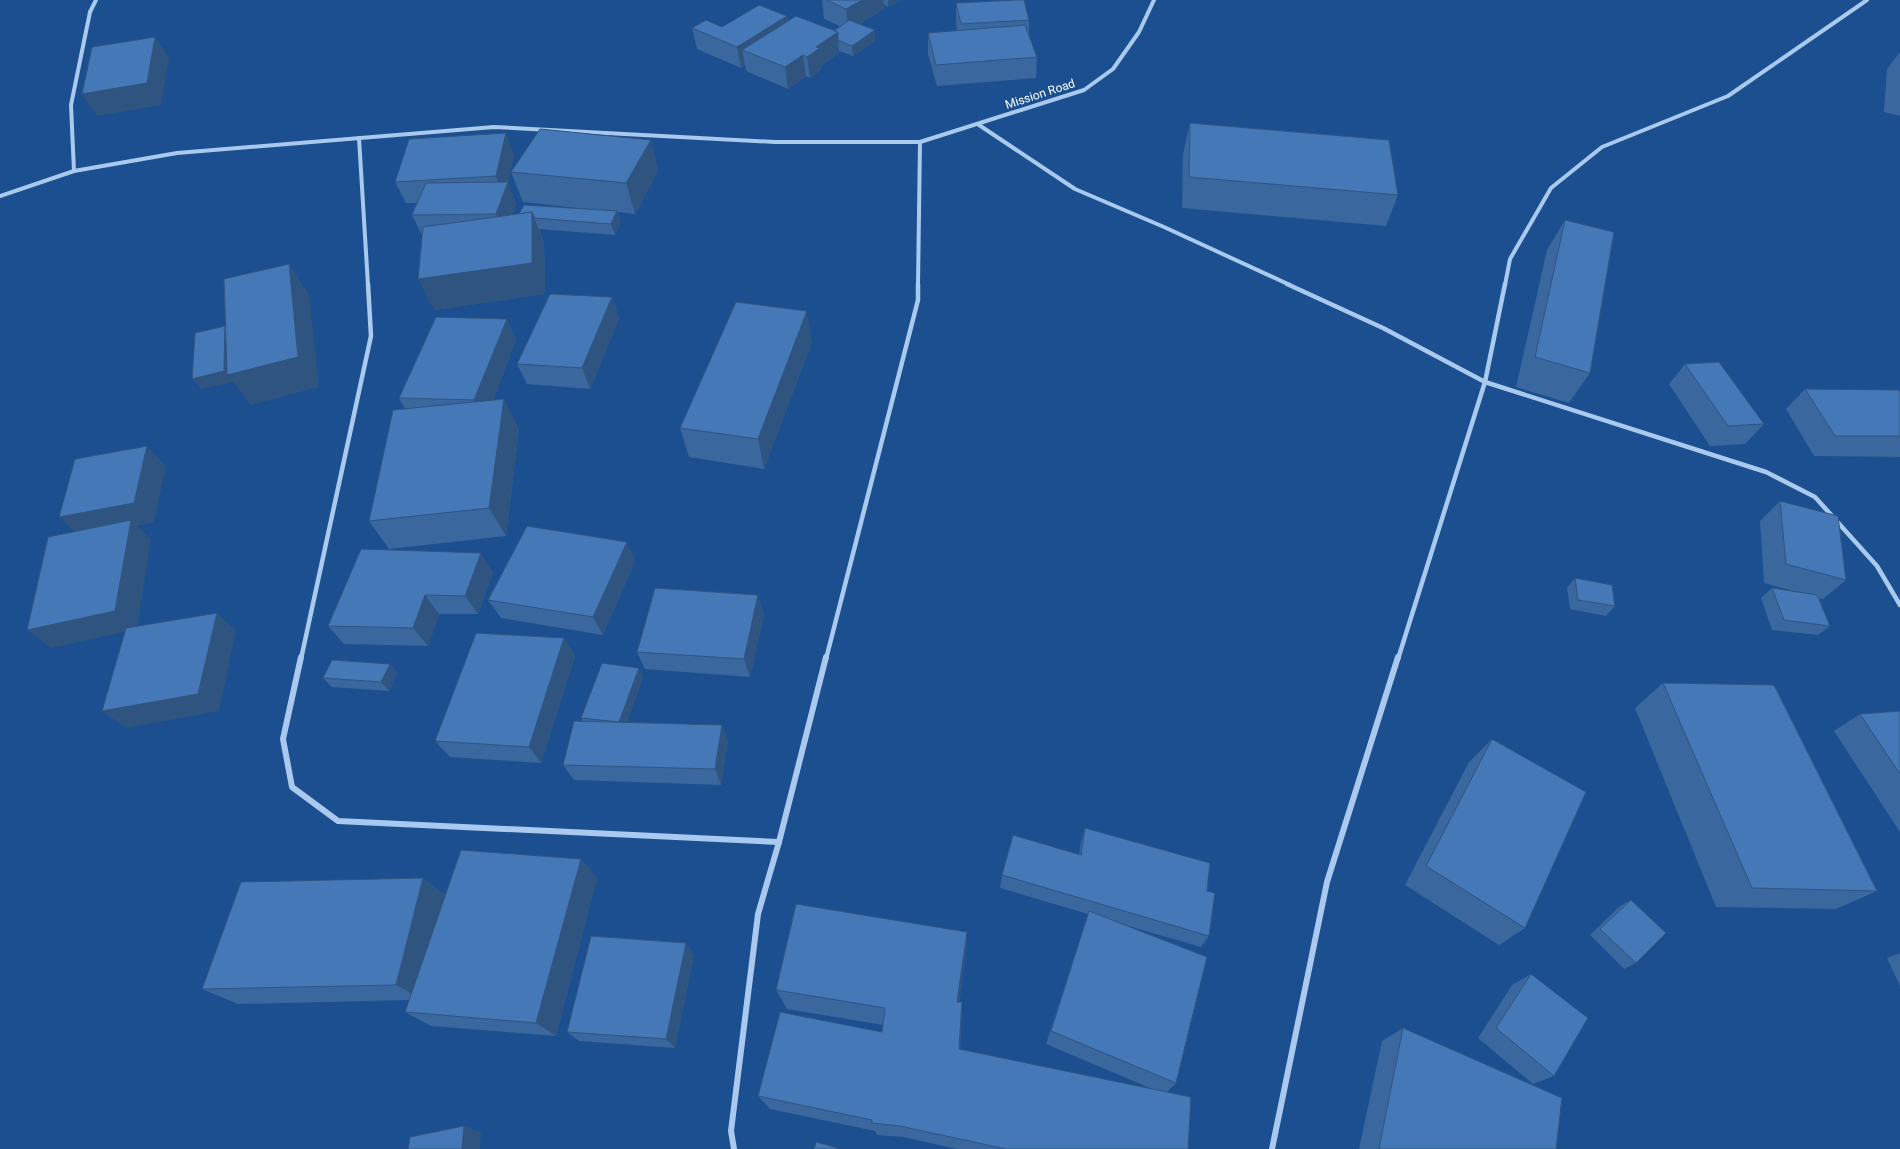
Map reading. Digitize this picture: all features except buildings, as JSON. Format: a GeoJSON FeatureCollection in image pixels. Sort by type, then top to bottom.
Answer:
{"type":"FeatureCollection","features":[{"type":"Feature","properties":{"kind":"street"},"geometry":{"type":"LineString","coordinates":[[74,171],[71,105],[90,12],[96,0]]}},
{"type":"Feature","properties":{"kind":"street","name":"Mission Road"},"geometry":{"type":"LineString","coordinates":[[0,196],[74,171],[177,153],[494,127],[775,142],[920,142],[979,125],[1084,90],[1113,69],[1139,32],[1154,0]]}},
{"type":"Feature","properties":{"kind":"street"},"geometry":{"type":"LineString","coordinates":[[1272,1149],[1327,882],[1485,382],[1510,259],[1551,188],[1602,147],[1728,96],[1867,0]]}},
{"type":"Feature","properties":{"kind":"street"},"geometry":{"type":"LineString","coordinates":[[979,125],[1075,189],[1164,227],[1383,328],[1485,382],[1766,472],[1815,497],[1877,566],[1900,605]]}},
{"type":"Feature","properties":{"kind":"street"},"geometry":{"type":"LineString","coordinates":[[358,138],[371,336],[283,739],[292,787],[338,820],[779,842]]}},
{"type":"Feature","properties":{"kind":"street"},"geometry":{"type":"LineString","coordinates":[[734,1149],[731,1131],[758,914],[779,842],[918,300],[920,142]]}}]}
